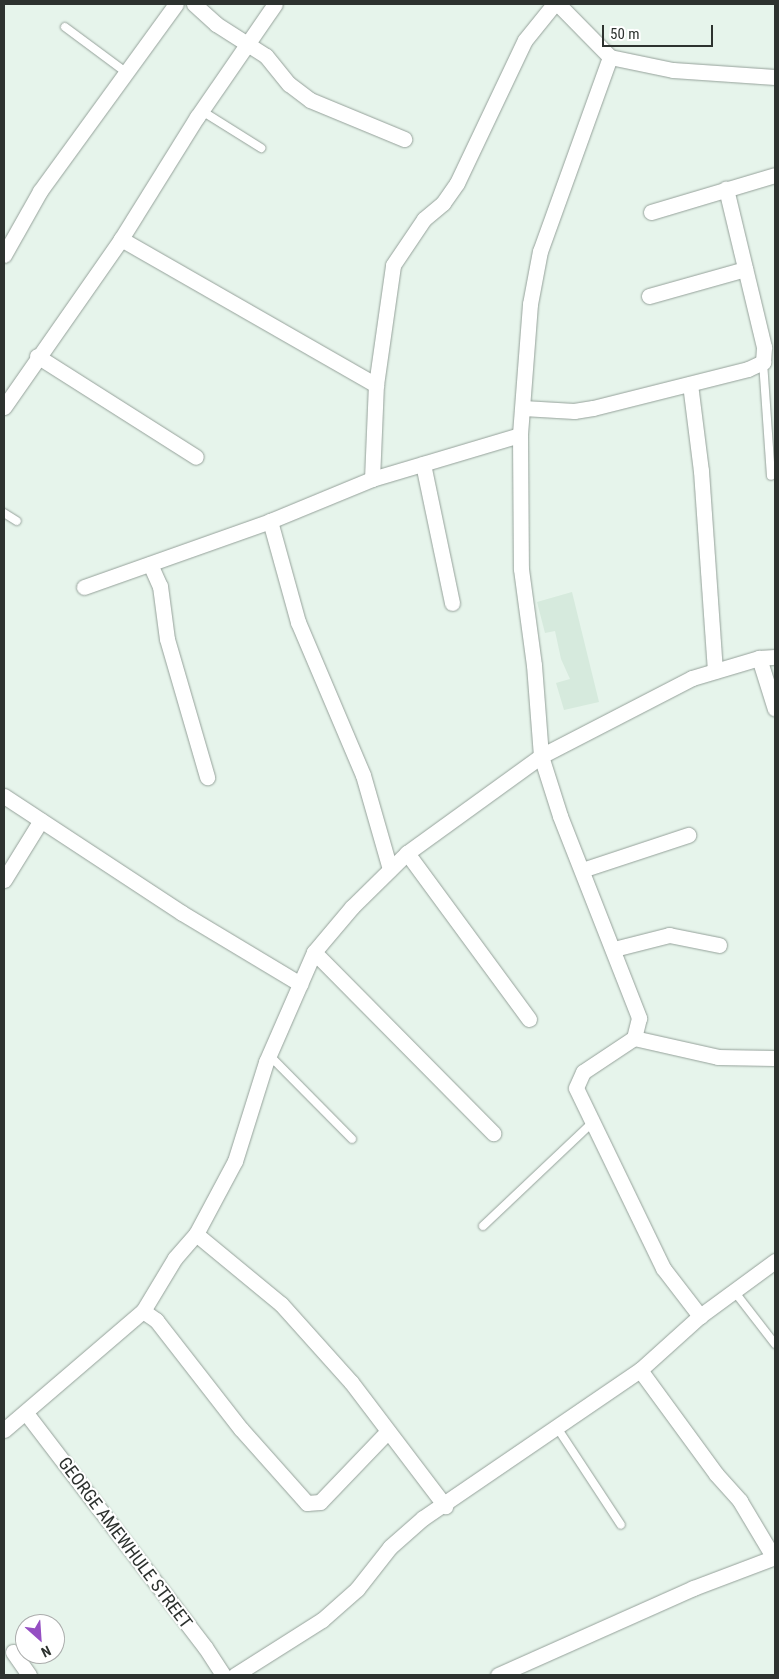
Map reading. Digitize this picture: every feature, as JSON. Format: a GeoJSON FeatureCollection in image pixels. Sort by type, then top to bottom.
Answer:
{"type":"FeatureCollection","features":[{"type":"Feature","properties":{"kind":"street"},"geometry":{"type":"LineString","coordinates":[[4,255],[40,191],[176,4]]}},
{"type":"Feature","properties":{"kind":"street"},"geometry":{"type":"LineString","coordinates":[[194,4],[216,24],[249,43],[296,90],[310,100],[404,139]]}},
{"type":"Feature","properties":{"kind":"street"},"geometry":{"type":"LineString","coordinates":[[4,407],[37,356],[120,239],[202,111],[275,4]]}},
{"type":"Feature","properties":{"kind":"street"},"geometry":{"type":"LineString","coordinates":[[372,479],[376,385],[393,265],[424,219],[443,203],[457,183],[524,40],[554,4]]}},
{"type":"Feature","properties":{"kind":"street"},"geometry":{"type":"LineString","coordinates":[[558,4],[610,57],[673,70],[775,77]]}},
{"type":"Feature","properties":{"kind":"street"},"geometry":{"type":"LineString","coordinates":[[610,57],[540,251],[530,304],[520,435],[521,569],[534,665],[542,756],[560,816],[614,949],[639,1018],[634,1038],[583,1072],[576,1081],[578,1093],[663,1268],[700,1316]]}},
{"type":"Feature","properties":{"kind":"street"},"geometry":{"type":"LineString","coordinates":[[651,212],[775,175]]}},
{"type":"Feature","properties":{"kind":"street"},"geometry":{"type":"LineString","coordinates":[[523,408],[574,411],[756,367],[763,362],[764,347],[726,189]]}},
{"type":"Feature","properties":{"kind":"street"},"geometry":{"type":"LineString","coordinates":[[120,239],[376,385]]}},
{"type":"Feature","properties":{"kind":"street"},"geometry":{"type":"LineString","coordinates":[[649,296],[745,269]]}},
{"type":"Feature","properties":{"kind":"street"},"geometry":{"type":"LineString","coordinates":[[37,356],[196,457]]}},
{"type":"Feature","properties":{"kind":"street"},"geometry":{"type":"LineString","coordinates":[[690,384],[703,499],[715,671]]}},
{"type":"Feature","properties":{"kind":"street"},"geometry":{"type":"LineString","coordinates":[[84,587],[270,521],[372,479],[520,435]]}},
{"type":"Feature","properties":{"kind":"street"},"geometry":{"type":"LineString","coordinates":[[423,464],[452,603]]}},
{"type":"Feature","properties":{"kind":"street"},"geometry":{"type":"LineString","coordinates":[[270,521],[298,622],[363,775],[390,869]]}},
{"type":"Feature","properties":{"kind":"street"},"geometry":{"type":"LineString","coordinates":[[150,564],[160,586],[167,639],[207,778]]}},
{"type":"Feature","properties":{"kind":"street"},"geometry":{"type":"LineString","coordinates":[[4,1430],[143,1311],[175,1258],[196,1234],[235,1161],[269,1055],[314,952],[352,907],[408,853],[542,756],[692,678],[759,658],[775,657]]}},
{"type":"Feature","properties":{"kind":"street"},"geometry":{"type":"LineString","coordinates":[[759,658],[775,709]]}},
{"type":"Feature","properties":{"kind":"street"},"geometry":{"type":"LineString","coordinates":[[4,796],[182,913],[300,984]]}},
{"type":"Feature","properties":{"kind":"street"},"geometry":{"type":"LineString","coordinates":[[4,880],[41,820]]}},
{"type":"Feature","properties":{"kind":"street"},"geometry":{"type":"LineString","coordinates":[[582,870],[688,835]]}},
{"type":"Feature","properties":{"kind":"street"},"geometry":{"type":"LineString","coordinates":[[408,853],[529,1019]]}},
{"type":"Feature","properties":{"kind":"street"},"geometry":{"type":"LineString","coordinates":[[614,949],[668,935],[719,945]]}},
{"type":"Feature","properties":{"kind":"street"},"geometry":{"type":"LineString","coordinates":[[314,952],[493,1132]]}},
{"type":"Feature","properties":{"kind":"street"},"geometry":{"type":"LineString","coordinates":[[634,1038],[718,1057],[774,1058]]}},
{"type":"Feature","properties":{"kind":"street"},"geometry":{"type":"LineString","coordinates":[[196,1234],[281,1304],[351,1382],[445,1506]]}},
{"type":"Feature","properties":{"kind":"street"},"geometry":{"type":"LineString","coordinates":[[235,1675],[322,1620],[358,1589],[390,1547],[423,1518],[445,1506],[556,1426],[640,1370],[700,1316],[775,1261]]}},
{"type":"Feature","properties":{"kind":"street"},"geometry":{"type":"LineString","coordinates":[[143,1311],[156,1320],[240,1429],[307,1503],[320,1502],[388,1432]]}},
{"type":"Feature","properties":{"kind":"street"},"geometry":{"type":"LineString","coordinates":[[498,1675],[694,1588],[774,1557],[740,1501],[716,1474],[640,1370]]}},
{"type":"Feature","properties":{"kind":"street","name":"GEORGE AMEWHULE STREET"},"geometry":{"type":"LineString","coordinates":[[26,1413],[205,1647],[223,1675]]}},
{"type":"Feature","properties":{"kind":"street"},"geometry":{"type":"LineString","coordinates":[[13,1652],[29,1675]]}},
{"type":"Feature","properties":{"kind":"lane"},"geometry":{"type":"LineString","coordinates":[[65,27],[126,73]]}},
{"type":"Feature","properties":{"kind":"lane"},"geometry":{"type":"LineString","coordinates":[[202,111],[261,148]]}},
{"type":"Feature","properties":{"kind":"lane"},"geometry":{"type":"LineString","coordinates":[[763,362],[771,476]]}},
{"type":"Feature","properties":{"kind":"lane"},"geometry":{"type":"LineString","coordinates":[[4,513],[17,521]]}},
{"type":"Feature","properties":{"kind":"lane"},"geometry":{"type":"LineString","coordinates":[[269,1055],[352,1139]]}},
{"type":"Feature","properties":{"kind":"lane"},"geometry":{"type":"LineString","coordinates":[[483,1226],[592,1124]]}},
{"type":"Feature","properties":{"kind":"lane"},"geometry":{"type":"LineString","coordinates":[[734,1291],[775,1344]]}},
{"type":"Feature","properties":{"kind":"lane"},"geometry":{"type":"LineString","coordinates":[[556,1426],[621,1525]]}},
{"type":"Feature","properties":{"kind":"shaded area"},"geometry":{"type":"Polygon","coordinates":[[[572,592],[599,702],[564,710],[556,683],[570,679],[561,659],[555,631],[545,633],[537,602],[572,592]]]}}]}
